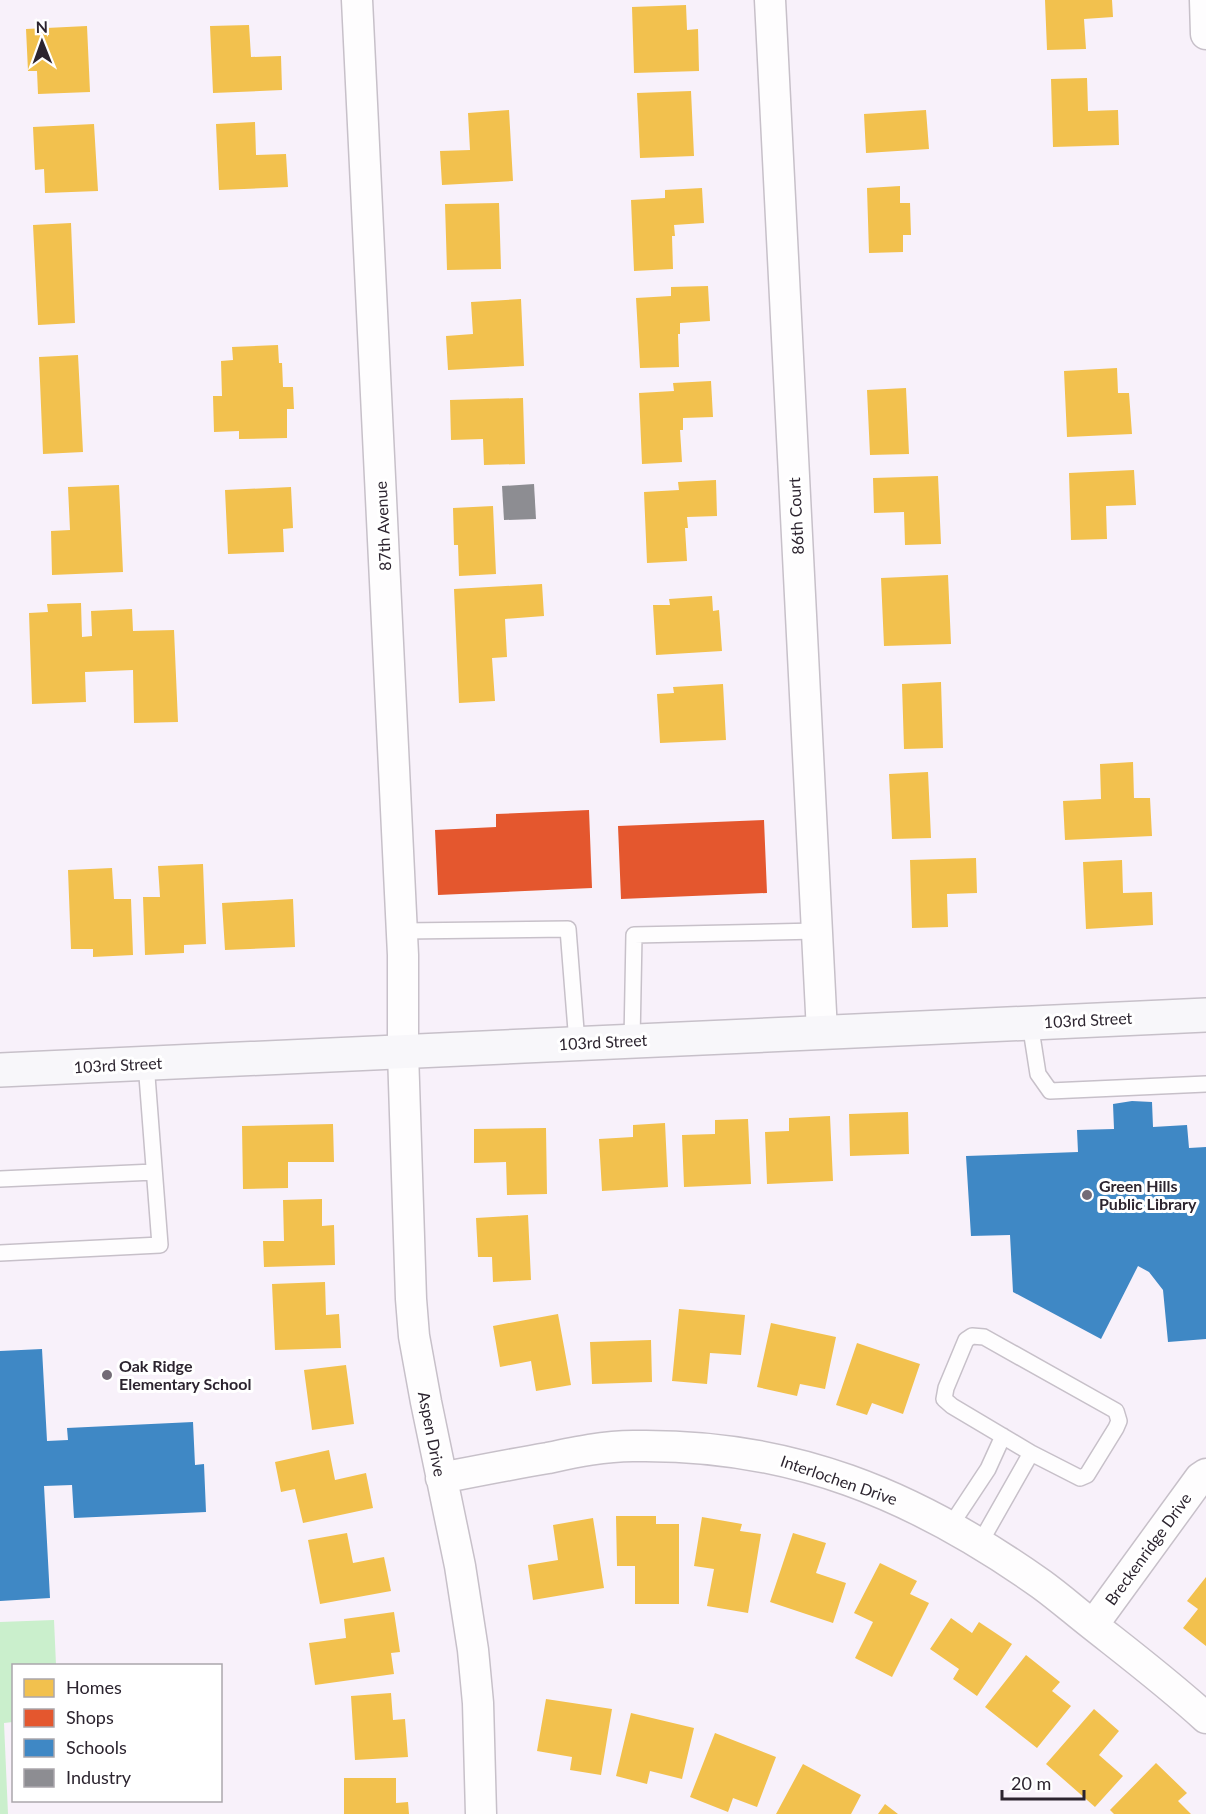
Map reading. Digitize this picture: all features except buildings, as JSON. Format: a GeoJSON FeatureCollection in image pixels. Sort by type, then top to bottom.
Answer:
{"type":"FeatureCollection","features":[{"type":"Feature","properties":{"kind":"street","name":"87th Avenue"},"geometry":{"type":"LineString","coordinates":[[357,0],[402,931],[403,1052]]}},
{"type":"Feature","properties":{"kind":"street","name":"86th Court"},"geometry":{"type":"LineString","coordinates":[[770,0],[822,1032]]}},
{"type":"Feature","properties":{"kind":"street"},"geometry":{"type":"LineString","coordinates":[[1205,0],[1206,34]]}},
{"type":"Feature","properties":{"kind":"street","name":"103rd Street"},"geometry":{"type":"LineString","coordinates":[[0,1070],[1206,1015]]}},
{"type":"Feature","properties":{"kind":"street","name":"Aspen Drive"},"geometry":{"type":"LineString","coordinates":[[403,1052],[414,1336],[460,1566],[473,1650],[478,1703],[481,1814]]}},
{"type":"Feature","properties":{"kind":"street","name":"Interlochen Drive"},"geometry":{"type":"LineString","coordinates":[[441,1478],[585,1451],[631,1446],[724,1449],[766,1456],[820,1471],[886,1494],[980,1543],[1042,1585],[1167,1682],[1206,1718]]}},
{"type":"Feature","properties":{"kind":"street","name":"Breckenridge Drive"},"geometry":{"type":"LineString","coordinates":[[1093,1625],[1200,1478],[1206,1474]]}},
{"type":"Feature","properties":{"kind":"lane"},"geometry":{"type":"LineString","coordinates":[[402,931],[568,929],[577,1044]]}},
{"type":"Feature","properties":{"kind":"lane"},"geometry":{"type":"LineString","coordinates":[[632,1041],[633,934],[817,931]]}},
{"type":"Feature","properties":{"kind":"lane"},"geometry":{"type":"LineString","coordinates":[[1030,1023],[1038,1074],[1050,1091],[1206,1084]]}},
{"type":"Feature","properties":{"kind":"lane"},"geometry":{"type":"LineString","coordinates":[[0,1253],[160,1245],[146,1064]]}},
{"type":"Feature","properties":{"kind":"lane"},"geometry":{"type":"LineString","coordinates":[[0,1179],[154,1172]]}},
{"type":"Feature","properties":{"kind":"lane"},"geometry":{"type":"LineString","coordinates":[[972,1336],[984,1337],[1116,1411],[1119,1421],[1116,1428],[1088,1475],[1080,1478],[1031,1454],[944,1399],[946,1388],[966,1340],[972,1336]]}},
{"type":"Feature","properties":{"kind":"lane"},"geometry":{"type":"LineString","coordinates":[[951,1526],[988,1468],[1003,1436]]}},
{"type":"Feature","properties":{"kind":"lane"},"geometry":{"type":"LineString","coordinates":[[980,1543],[1031,1454]]}},
{"type":"Feature","properties":{"kind":"green space"},"geometry":{"type":"Polygon","coordinates":[[[54,1620],[56,1664],[12,1664],[12,1722],[4,1723],[8,1814],[0,1814],[0,1622],[54,1620]]]}},
{"type":"Feature","properties":{"kind":"place","name":"Green Hills Public Library"},"geometry":{"type":"Point","coordinates":[1087,1195]}},
{"type":"Feature","properties":{"kind":"place","name":"Oak Ridge Elementary School"},"geometry":{"type":"Point","coordinates":[107,1375]}}]}
